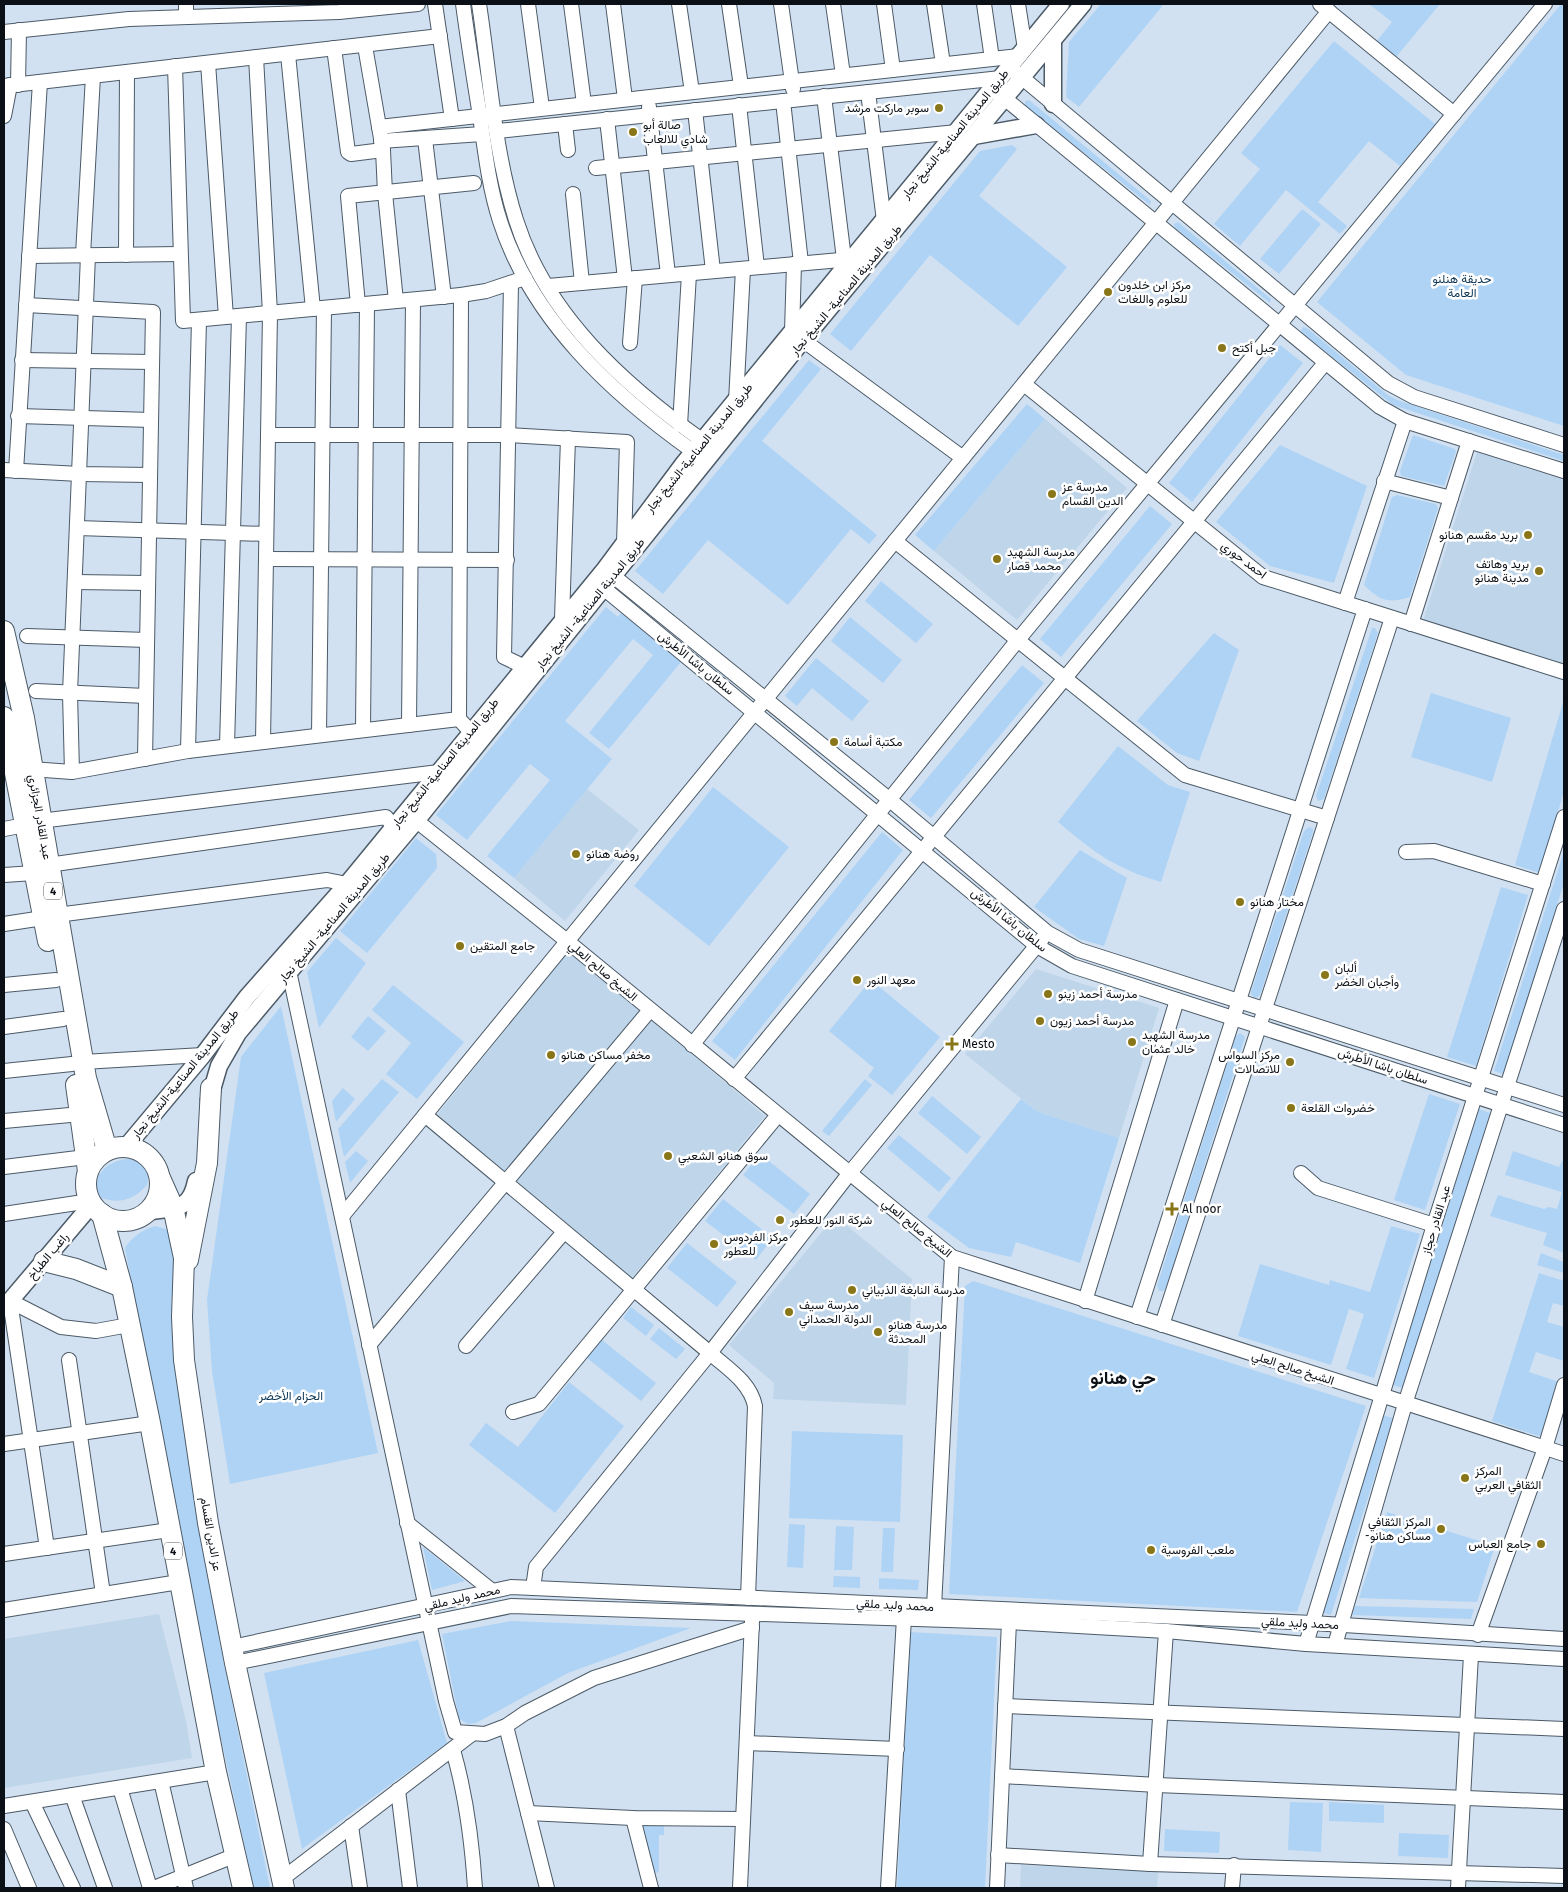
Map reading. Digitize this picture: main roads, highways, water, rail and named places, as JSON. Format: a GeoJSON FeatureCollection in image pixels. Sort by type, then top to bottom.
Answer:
{"type":"FeatureCollection","features":[{"type":"Feature","properties":{"kind":"highway","name":"عبد القادر الجزائري"},"geometry":{"type":"LineString","coordinates":[[4,631],[24,718],[12,767]]}},
{"type":"Feature","properties":{"kind":"highway","name":"عبد القادر الجزائري"},"geometry":{"type":"LineString","coordinates":[[4,717],[12,767],[33,823],[78,1063],[81,1114],[87,1164]]}},
{"type":"Feature","properties":{"kind":"highway","name":"عبد القادر الجزائري"},"geometry":{"type":"LineString","coordinates":[[50,916],[56,980],[63,1019],[78,1063],[117,1148]]}},
{"type":"Feature","properties":{"kind":"highway"},"geometry":{"type":"LineString","coordinates":[[185,1275],[206,1173],[211,1088]]}},
{"type":"Feature","properties":{"kind":"highway"},"geometry":{"type":"LineString","coordinates":[[117,1148],[136,1149],[152,1160],[160,1178],[158,1197],[147,1212],[130,1220],[120,1221],[95,1206],[86,1187],[87,1164],[99,1155],[117,1148]]}},
{"type":"Feature","properties":{"kind":"highway","name":"عز الدين القسام"},"geometry":{"type":"LineString","coordinates":[[160,1178],[173,1207],[182,1242],[185,1275],[182,1317],[186,1374],[208,1523],[283,1884]]}},
{"type":"Feature","properties":{"kind":"highway","name":"4"},"geometry":{"type":"LineString","coordinates":[[95,1206],[122,1287],[128,1325],[150,1423],[216,1772],[243,1888]]}},
{"type":"Feature","properties":{"kind":"highway"},"geometry":{"type":"LineString","coordinates":[[44,1261],[76,1269],[122,1287]]}},
{"type":"Feature","properties":{"kind":"main road","name":"طريق المدينة الصناعية-الشيخ نجار"},"geometry":{"type":"LineString","coordinates":[[117,1148],[203,1055],[248,997],[394,827],[411,816],[439,772],[523,666],[562,620],[604,578],[624,544],[698,447],[736,401],[798,336],[848,259],[884,221],[1008,73],[1062,4]]}},
{"type":"Feature","properties":{"kind":"main road","name":"طريق المدينة الصناعية- الشيخ نجار"},"geometry":{"type":"LineString","coordinates":[[147,1212],[188,1203],[194,1194],[211,1088],[230,1043],[798,336],[974,136],[1008,73],[1022,78],[1082,4]]}},
{"type":"Feature","properties":{"kind":"main road"},"geometry":{"type":"LineString","coordinates":[[1052,41],[1053,104]]}},
{"type":"Feature","properties":{"kind":"main road"},"geometry":{"type":"LineString","coordinates":[[974,136],[1036,125]]}},
{"type":"Feature","properties":{"kind":"main road","name":"راغب الطباخ"},"geometry":{"type":"LineString","coordinates":[[7,1305],[44,1261],[95,1206]]}},
{"type":"Feature","properties":{"kind":"place","name":"سوبر ماركت مرشد"},"geometry":{"type":"Point","coordinates":[939,108]}},
{"type":"Feature","properties":{"kind":"place","name":"صالة أبو شادي للالعاب"},"geometry":{"type":"Point","coordinates":[633,132]}},
{"type":"Feature","properties":{"kind":"place","name":"مركز ابن خلدون للعلوم واللغات"},"geometry":{"type":"Point","coordinates":[1108,292]}},
{"type":"Feature","properties":{"kind":"place","name":"جبل أكتح"},"geometry":{"type":"Point","coordinates":[1222,348]}},
{"type":"Feature","properties":{"kind":"place","name":"مدرسة عز الدين القسام"},"geometry":{"type":"Point","coordinates":[1052,494]}},
{"type":"Feature","properties":{"kind":"place","name":"بريد مقسم هنانو"},"geometry":{"type":"Point","coordinates":[1528,535]}},
{"type":"Feature","properties":{"kind":"place","name":"مدرسة الشهيد محمد قصار"},"geometry":{"type":"Point","coordinates":[997,559]}},
{"type":"Feature","properties":{"kind":"place","name":"بريد وهاتف مدينة هنانو"},"geometry":{"type":"Point","coordinates":[1539,571]}},
{"type":"Feature","properties":{"kind":"place","name":"مكتبة أسامة"},"geometry":{"type":"Point","coordinates":[834,742]}},
{"type":"Feature","properties":{"kind":"place","name":"روضة هنانو"},"geometry":{"type":"Point","coordinates":[576,854]}},
{"type":"Feature","properties":{"kind":"place","name":"مختار هنانو"},"geometry":{"type":"Point","coordinates":[1240,902]}},
{"type":"Feature","properties":{"kind":"place","name":"جامع المتقين"},"geometry":{"type":"Point","coordinates":[460,946]}},
{"type":"Feature","properties":{"kind":"place","name":"ألبان وأجبان الخضر"},"geometry":{"type":"Point","coordinates":[1325,975]}},
{"type":"Feature","properties":{"kind":"place","name":"معهد النور"},"geometry":{"type":"Point","coordinates":[857,980]}},
{"type":"Feature","properties":{"kind":"place","name":"مدرسة أحمد زينو"},"geometry":{"type":"Point","coordinates":[1048,994]}},
{"type":"Feature","properties":{"kind":"place","name":"مدرسة أحمد زيون"},"geometry":{"type":"Point","coordinates":[1040,1021]}},
{"type":"Feature","properties":{"kind":"place","name":"مدرسة الشهيد خالد عثمان"},"geometry":{"type":"Point","coordinates":[1132,1042]}},
{"type":"Feature","properties":{"kind":"place","name":"Mesto"},"geometry":{"type":"Point","coordinates":[952,1044]}},
{"type":"Feature","properties":{"kind":"place","name":"مخفر مساكن هنانو"},"geometry":{"type":"Point","coordinates":[551,1055]}},
{"type":"Feature","properties":{"kind":"place","name":"مركز السواس للاتصالات"},"geometry":{"type":"Point","coordinates":[1290,1062]}},
{"type":"Feature","properties":{"kind":"place","name":"خضروات القلعة"},"geometry":{"type":"Point","coordinates":[1291,1108]}},
{"type":"Feature","properties":{"kind":"place","name":"سوق هنانو الشعبي"},"geometry":{"type":"Point","coordinates":[668,1156]}},
{"type":"Feature","properties":{"kind":"place","name":"Al noor"},"geometry":{"type":"Point","coordinates":[1172,1209]}},
{"type":"Feature","properties":{"kind":"place","name":"شركة النور للعطور"},"geometry":{"type":"Point","coordinates":[780,1220]}},
{"type":"Feature","properties":{"kind":"place","name":"مركز الفردوس للعطور"},"geometry":{"type":"Point","coordinates":[714,1244]}},
{"type":"Feature","properties":{"kind":"place","name":"مدرسة النابغة الذبياني"},"geometry":{"type":"Point","coordinates":[852,1290]}},
{"type":"Feature","properties":{"kind":"place","name":"مدرسة سيف الدولة الحمداني"},"geometry":{"type":"Point","coordinates":[789,1312]}},
{"type":"Feature","properties":{"kind":"place","name":"مدرسة هنانو المحدثة"},"geometry":{"type":"Point","coordinates":[878,1332]}},
{"type":"Feature","properties":{"kind":"place","name":"المركز الثقافي العربي"},"geometry":{"type":"Point","coordinates":[1465,1478]}},
{"type":"Feature","properties":{"kind":"place","name":"المركز الثقافي -مساكن هنانو"},"geometry":{"type":"Point","coordinates":[1441,1529]}},
{"type":"Feature","properties":{"kind":"place","name":"جامع العباس"},"geometry":{"type":"Point","coordinates":[1541,1544]}},
{"type":"Feature","properties":{"kind":"place","name":"ملعب الفروسية"},"geometry":{"type":"Point","coordinates":[1151,1550]}},
{"type":"Feature","properties":{"kind":"district","name":"حي هنانو"},"geometry":{"type":"Point","coordinates":[1123,1378]}},
{"type":"Feature","properties":{"kind":"park label","name":"حديقة هنلنو العامة"},"geometry":{"type":"Point","coordinates":[1462,286]}},
{"type":"Feature","properties":{"kind":"park label","name":"الحزام الأخضر"},"geometry":{"type":"Point","coordinates":[291,1396]}}]}
